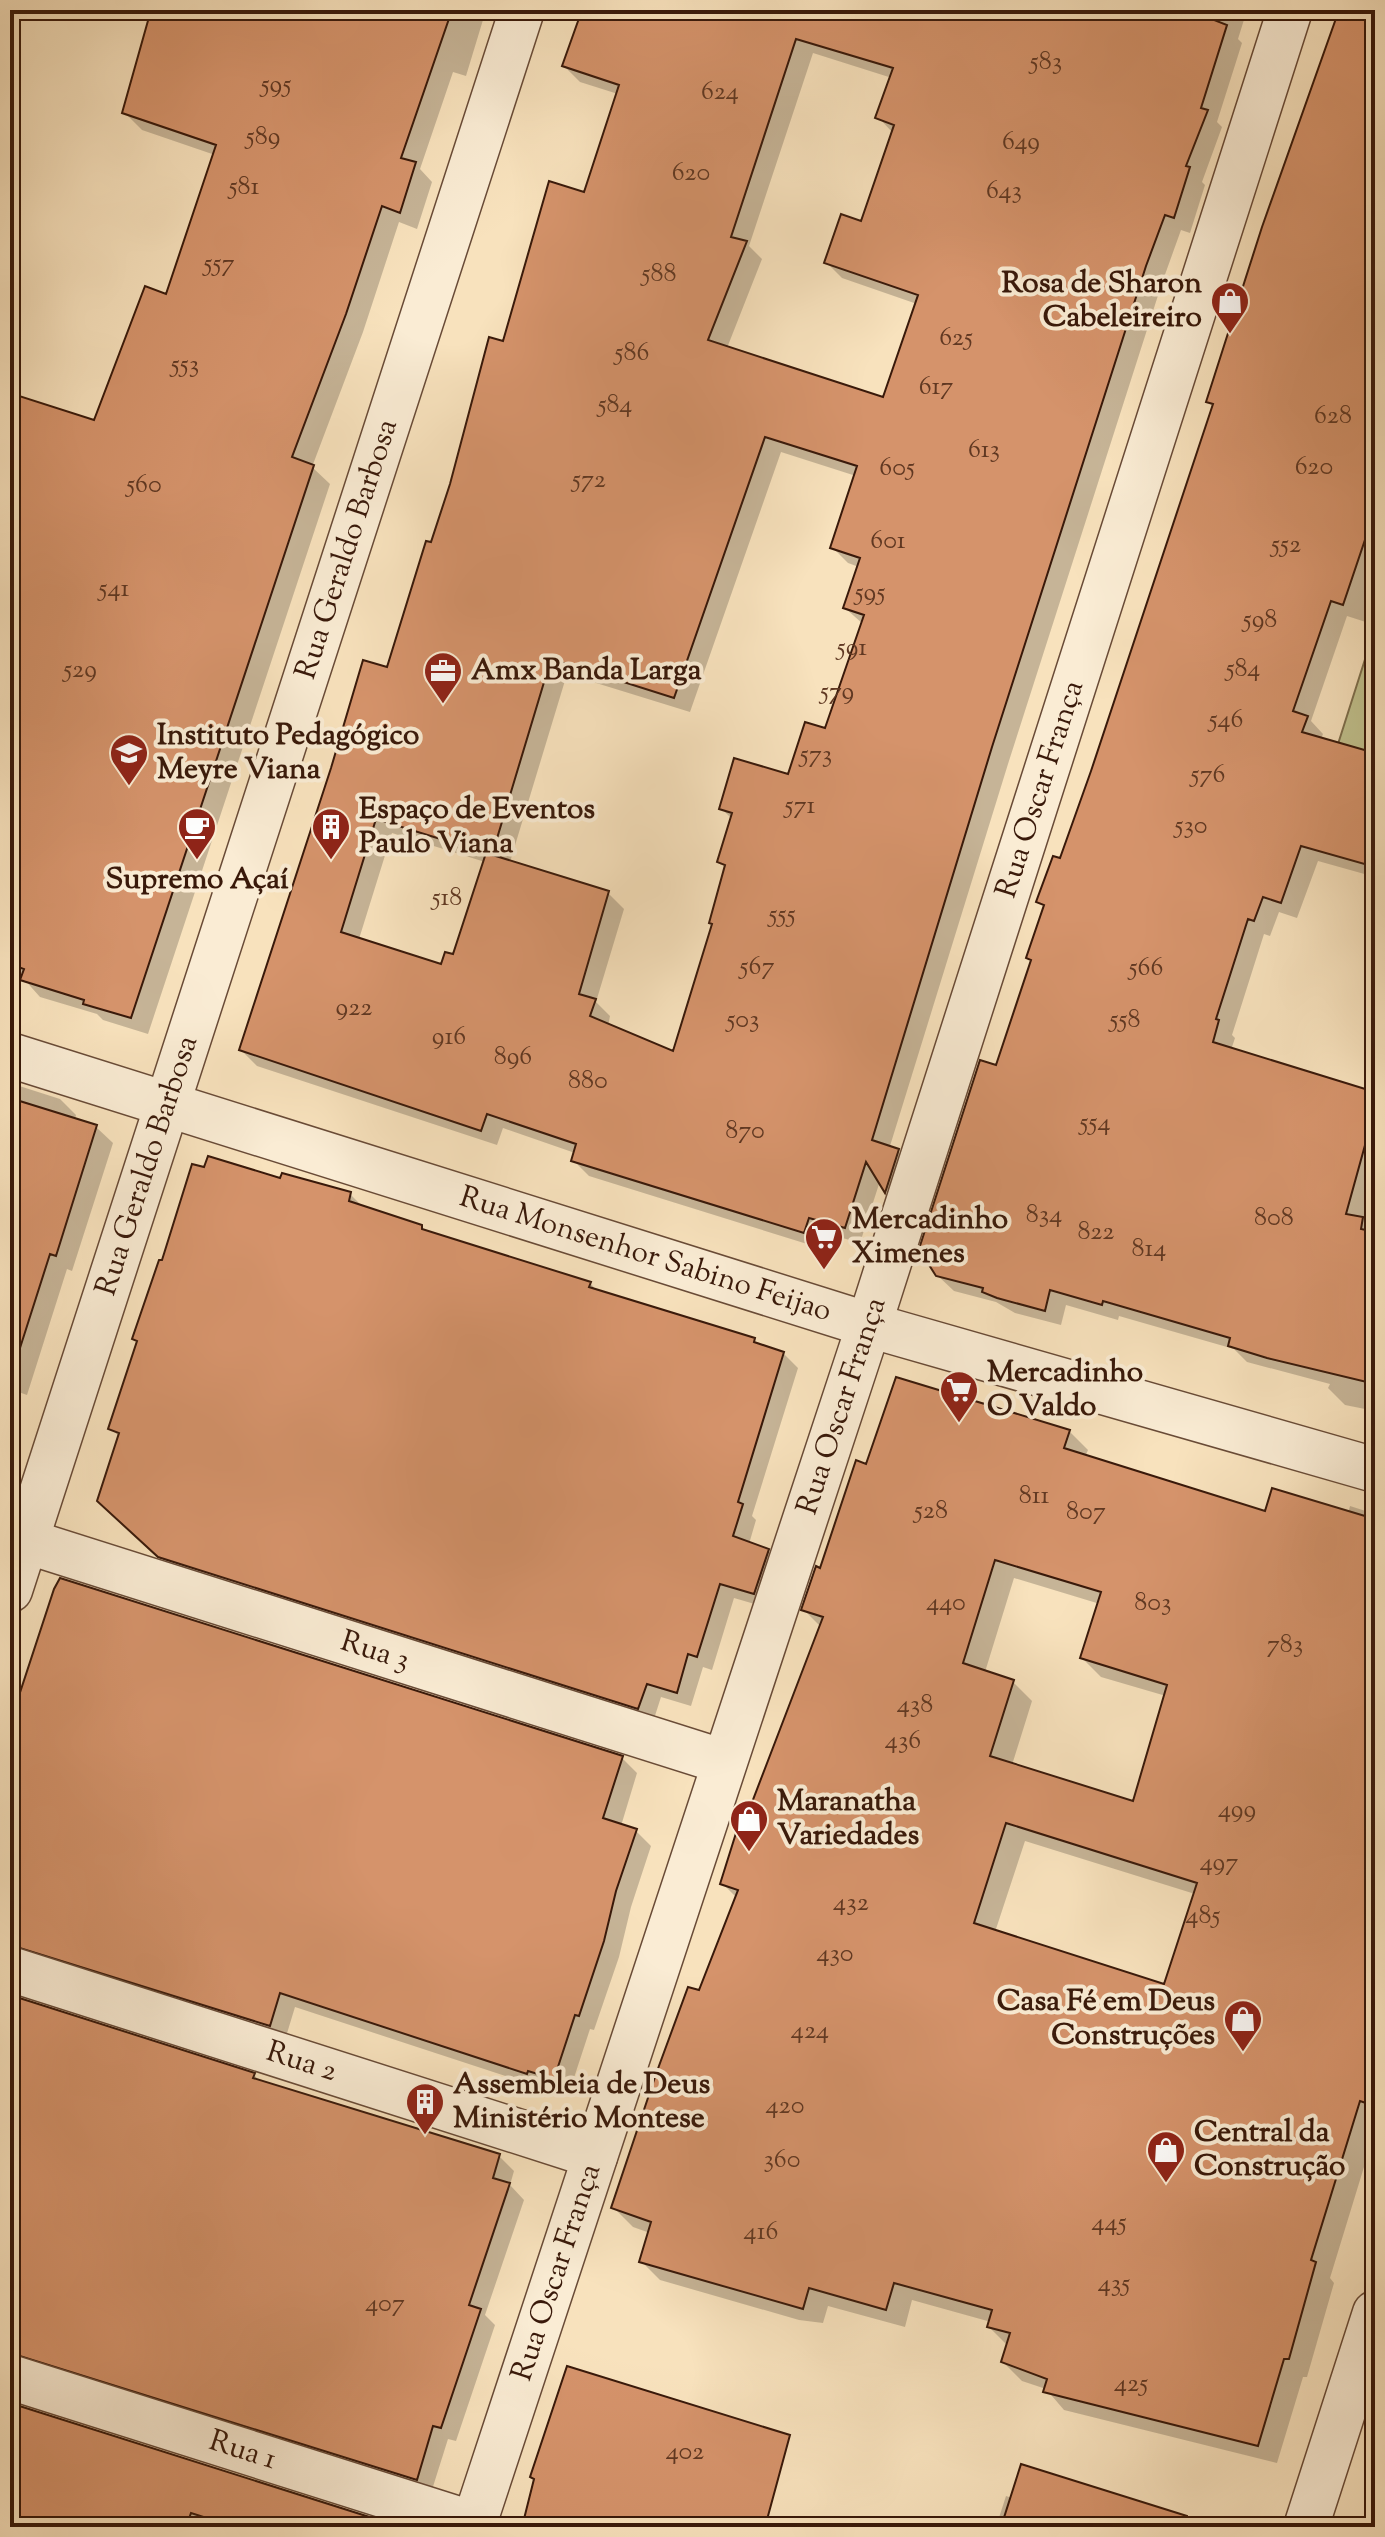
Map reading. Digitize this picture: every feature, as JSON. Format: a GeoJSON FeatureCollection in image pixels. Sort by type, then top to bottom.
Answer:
{"type":"FeatureCollection","features":[{"type":"Feature","properties":{"kind":"street","name":"Rua Geraldo Barbosa"},"geometry":{"type":"LineString","coordinates":[[10,1590],[522,10]]}},
{"type":"Feature","properties":{"kind":"street","name":"Rua Oscar França"},"geometry":{"type":"LineString","coordinates":[[474,2526],[869,1325],[1290,10]]}},
{"type":"Feature","properties":{"kind":"street","name":"Rua Monsenhor Sabino Feijao"},"geometry":{"type":"LineString","coordinates":[[10,1055],[869,1325],[1375,1470]]}},
{"type":"Feature","properties":{"kind":"street","name":"Rua 3"},"geometry":{"type":"LineString","coordinates":[[26,1541],[724,1762]]}},
{"type":"Feature","properties":{"kind":"street","name":"Rua 2"},"geometry":{"type":"LineString","coordinates":[[10,1969],[595,2156]]}},
{"type":"Feature","properties":{"kind":"street"},"geometry":{"type":"LineString","coordinates":[[1306,2527],[1375,2313]]}},
{"type":"Feature","properties":{"kind":"street","name":"Rua 1"},"geometry":{"type":"LineString","coordinates":[[10,2377],[474,2526]]}},
{"type":"Feature","properties":{"kind":"green space"},"geometry":{"type":"Polygon","coordinates":[[[1375,628],[1375,756],[1338,744],[1375,628]]]}},
{"type":"Feature","properties":{"kind":"building"},"geometry":{"type":"Polygon","coordinates":[[[151,10],[452,10],[401,158],[416,162],[400,213],[382,206],[346,314],[292,457],[314,465],[131,1018],[20,980],[24,969],[10,964],[10,393],[94,420],[145,286],[166,294],[216,145],[122,113],[151,10]]]}},
{"type":"Feature","properties":{"kind":"building"},"geometry":{"type":"Polygon","coordinates":[[[582,10],[1189,10],[1227,25],[1201,108],[1208,110],[1186,166],[1190,167],[1174,218],[1165,215],[1146,266],[992,747],[872,1140],[899,1149],[885,1193],[866,1162],[845,1228],[809,1218],[804,1233],[571,1161],[576,1144],[487,1114],[481,1131],[239,1050],[363,660],[387,667],[426,541],[431,542],[450,484],[489,337],[503,341],[549,181],[584,192],[619,85],[562,66],[582,10]],[[796,39],[731,237],[747,241],[708,340],[883,397],[918,295],[824,263],[841,214],[861,221],[894,125],[875,118],[893,68],[796,39]],[[765,437],[674,698],[551,659],[492,855],[609,891],[579,994],[596,999],[590,1016],[673,1051],[712,924],[709,923],[725,865],[717,862],[732,813],[719,809],[734,758],[788,774],[805,722],[825,728],[864,615],[843,608],[860,558],[830,548],[857,466],[765,437]],[[376,819],[341,932],[441,964],[445,952],[453,954],[486,853],[376,819]]]}},
{"type":"Feature","properties":{"kind":"building"},"geometry":{"type":"Polygon","coordinates":[[[1339,10],[1375,10],[1375,510],[1343,605],[1331,601],[1293,711],[1308,716],[1302,732],[1375,753],[1375,867],[1301,846],[1281,903],[1263,897],[1254,921],[1248,919],[1216,1019],[1219,1020],[1213,1042],[1375,1092],[1375,1109],[1346,1214],[1363,1217],[1361,1229],[1375,1232],[1375,1384],[1267,1358],[1228,1346],[1230,1338],[1103,1301],[1102,1305],[1050,1290],[1045,1311],[997,1298],[982,1292],[983,1288],[936,1276],[919,1249],[980,1060],[996,1065],[1031,960],[1026,958],[1044,905],[1036,902],[1053,856],[1060,858],[1091,771],[1213,404],[1206,402],[1262,227],[1339,10]]]}},
{"type":"Feature","properties":{"kind":"building"},"geometry":{"type":"Polygon","coordinates":[[[10,1098],[97,1125],[56,1256],[50,1254],[20,1348],[10,1347],[10,1098]]]}},
{"type":"Feature","properties":{"kind":"building"},"geometry":{"type":"Polygon","coordinates":[[[208,1156],[280,1178],[282,1173],[351,1192],[349,1201],[422,1225],[422,1229],[591,1282],[589,1287],[755,1338],[754,1342],[784,1352],[738,1502],[743,1504],[733,1536],[769,1549],[754,1594],[720,1584],[697,1657],[688,1654],[677,1693],[647,1684],[638,1709],[158,1557],[97,1501],[119,1433],[108,1429],[137,1341],[132,1339],[159,1260],[162,1260],[192,1164],[204,1167],[208,1156]]]}},
{"type":"Feature","properties":{"kind":"building"},"geometry":{"type":"Polygon","coordinates":[[[896,1377],[1070,1430],[1064,1448],[1265,1511],[1272,1488],[1375,1519],[1375,2106],[1360,2101],[1311,2260],[1316,2262],[1289,2359],[1284,2359],[1258,2446],[1043,2392],[1047,2379],[1001,2362],[1010,2333],[987,2327],[992,2310],[894,2283],[886,2310],[809,2288],[803,2309],[639,2262],[651,2222],[611,2208],[688,1987],[699,1990],[738,1890],[720,1884],[737,1830],[741,1831],[823,1617],[801,1610],[816,1566],[820,1568],[856,1460],[866,1464],[896,1377]],[[995,1560],[963,1663],[1014,1680],[990,1756],[1133,1801],[1167,1685],[1080,1658],[1101,1592],[995,1560]],[[1006,1823],[974,1923],[1164,1984],[1197,1883],[1006,1823]]]}},
{"type":"Feature","properties":{"kind":"building"},"geometry":{"type":"Polygon","coordinates":[[[60,1578],[623,1756],[603,1818],[637,1829],[616,1891],[604,1941],[554,2079],[528,2071],[527,2074],[280,1993],[270,2026],[10,1945],[10,1723],[60,1578]]]}},
{"type":"Feature","properties":{"kind":"building"},"geometry":{"type":"Polygon","coordinates":[[[10,1995],[255,2073],[253,2078],[500,2154],[493,2178],[510,2183],[469,2305],[481,2309],[441,2428],[433,2426],[417,2480],[10,2353],[10,1995]]]}},
{"type":"Feature","properties":{"kind":"building"},"geometry":{"type":"Polygon","coordinates":[[[567,2366],[790,2435],[765,2527],[522,2527],[534,2479],[530,2477],[567,2366]]]}},
{"type":"Feature","properties":{"kind":"building"},"geometry":{"type":"Polygon","coordinates":[[[10,2403],[401,2527],[235,2527],[191,2513],[186,2527],[10,2527],[10,2403]]]}},
{"type":"Feature","properties":{"kind":"building"},"geometry":{"type":"Polygon","coordinates":[[[1021,2464],[1187,2516],[1186,2527],[1001,2527],[1021,2464]]]}},
{"type":"Feature","properties":{"kind":"place","name":"Rosa de Sharon Cabeleireiro"},"geometry":{"type":"Point","coordinates":[1230,335]}},
{"type":"Feature","properties":{"kind":"place","name":"Amx Banda Larga"},"geometry":{"type":"Point","coordinates":[443,705]}},
{"type":"Feature","properties":{"kind":"place","name":"Instituto Pedagógico Meyre Viana"},"geometry":{"type":"Point","coordinates":[129,787]}},
{"type":"Feature","properties":{"kind":"place","name":"Supremo Açaí"},"geometry":{"type":"Point","coordinates":[197,861]}},
{"type":"Feature","properties":{"kind":"place","name":"Espaço de Eventos Paulo Viana"},"geometry":{"type":"Point","coordinates":[331,861]}},
{"type":"Feature","properties":{"kind":"place","name":"Mercadinho Ximenes"},"geometry":{"type":"Point","coordinates":[824,1271]}},
{"type":"Feature","properties":{"kind":"place","name":"Mercadinho O Valdo"},"geometry":{"type":"Point","coordinates":[959,1424]}},
{"type":"Feature","properties":{"kind":"place","name":"Maranatha Variedades"},"geometry":{"type":"Point","coordinates":[749,1853]}},
{"type":"Feature","properties":{"kind":"place","name":"Casa Fé em Deus Construções"},"geometry":{"type":"Point","coordinates":[1243,2053]}},
{"type":"Feature","properties":{"kind":"place","name":"Assembleia de Deus Ministério Montese"},"geometry":{"type":"Point","coordinates":[425,2136]}},
{"type":"Feature","properties":{"kind":"place","name":"Central da Construção"},"geometry":{"type":"Point","coordinates":[1166,2184]}}]}
